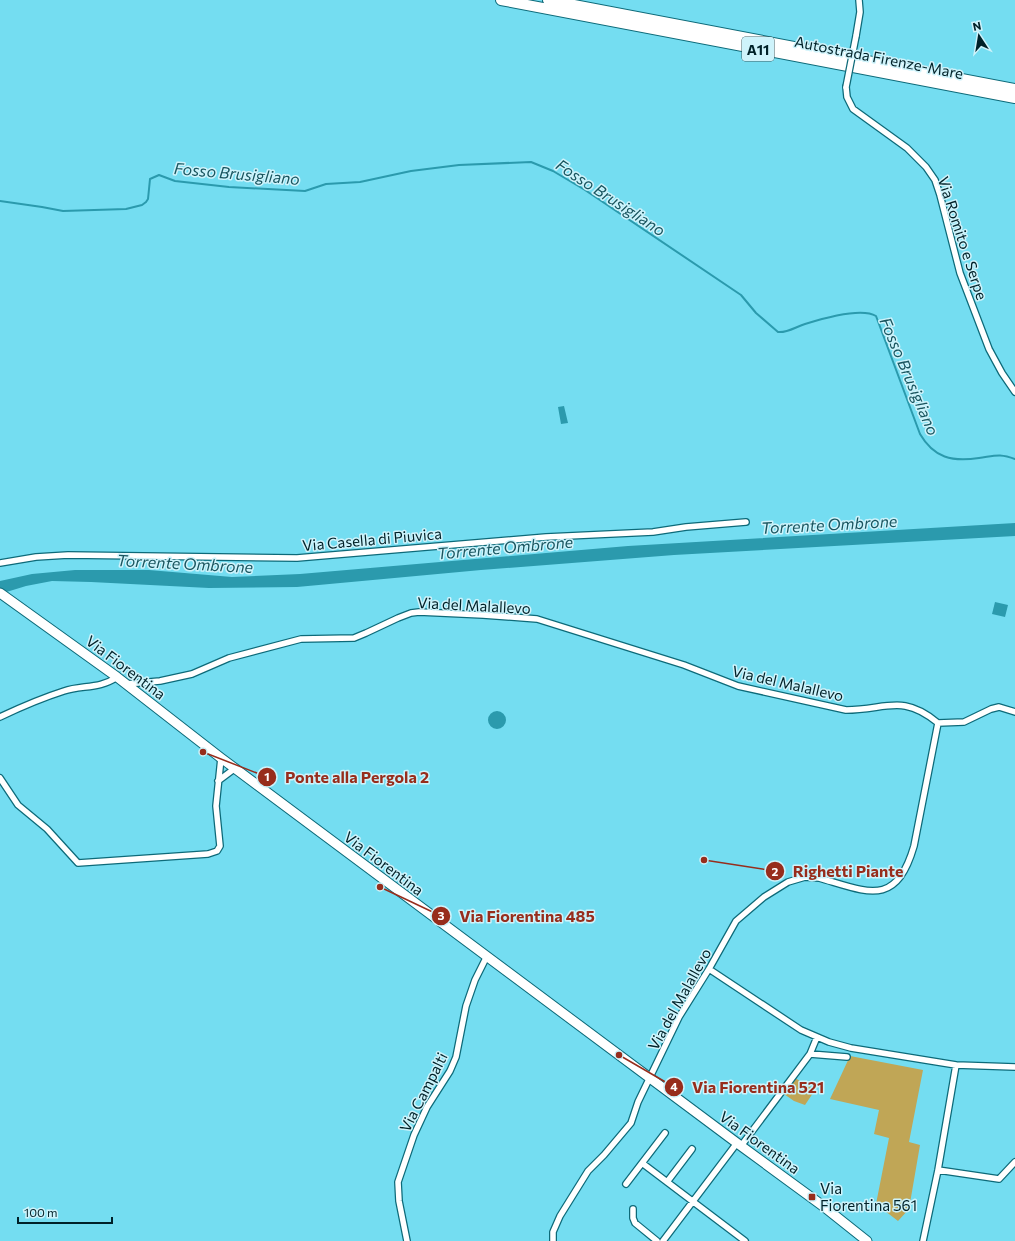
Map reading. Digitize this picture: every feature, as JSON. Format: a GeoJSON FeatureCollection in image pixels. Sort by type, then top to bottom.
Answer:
{"type":"FeatureCollection","features":[{"type":"Feature","properties":{"kind":"highway","name":"Autostrada Firenze-Mare"},"geometry":{"type":"LineString","coordinates":[[501,0],[1015,98]]}},
{"type":"Feature","properties":{"kind":"highway","name":"Autostrada Firenze-Mare"},"geometry":{"type":"LineString","coordinates":[[548,0],[1015,89]]}},
{"type":"Feature","properties":{"kind":"main road","name":"Via Fiorentina"},"geometry":{"type":"LineString","coordinates":[[0,593],[117,677],[234,769],[823,1206],[867,1241]]}},
{"type":"Feature","properties":{"kind":"street","name":"Via Romito e Serpe"},"geometry":{"type":"LineString","coordinates":[[859,0],[860,12],[846,87],[847,97],[853,109],[907,148],[926,167],[935,180],[960,273],[989,349],[1002,373],[1015,392]]}},
{"type":"Feature","properties":{"kind":"street","name":"Via Casella di Piuvica"},"geometry":{"type":"LineString","coordinates":[[0,563],[36,557],[68,555],[297,558],[546,537],[653,532],[686,527],[746,522]]}},
{"type":"Feature","properties":{"kind":"street","name":"Via del Malallevo"},"geometry":{"type":"LineString","coordinates":[[126,684],[160,681],[192,674],[229,658],[302,639],[354,638],[411,613],[419,612],[483,615],[537,620],[630,647],[684,665],[738,686],[846,710],[861,710],[896,704],[909,706],[927,714],[938,723],[914,846],[902,876],[888,888],[876,891],[861,890],[811,876],[788,882],[764,897],[736,921],[679,1017],[638,1102],[631,1123],[604,1155],[588,1171],[560,1216],[553,1232],[553,1241]]}},
{"type":"Feature","properties":{"kind":"street"},"geometry":{"type":"LineString","coordinates":[[0,717],[18,708],[65,691],[101,685],[110,682],[117,677]]}},
{"type":"Feature","properties":{"kind":"street"},"geometry":{"type":"LineString","coordinates":[[938,723],[964,722],[991,709],[999,707],[1015,712]]}},
{"type":"Feature","properties":{"kind":"street"},"geometry":{"type":"LineString","coordinates":[[0,778],[18,804],[47,829],[78,862],[208,854],[217,851],[220,846],[216,806],[221,758]]}},
{"type":"Feature","properties":{"kind":"street"},"geometry":{"type":"LineString","coordinates":[[218,781],[234,769]]}},
{"type":"Feature","properties":{"kind":"street","name":"Via Campalti"},"geometry":{"type":"LineString","coordinates":[[407,1241],[399,1201],[398,1182],[414,1135],[428,1107],[450,1071],[456,1057],[466,1006],[475,980],[487,956]]}},
{"type":"Feature","properties":{"kind":"street"},"geometry":{"type":"LineString","coordinates":[[709,968],[788,1022],[817,1037],[851,1048],[956,1065],[1015,1067]]}},
{"type":"Feature","properties":{"kind":"street"},"geometry":{"type":"LineString","coordinates":[[662,1241],[692,1201],[810,1054],[817,1037]]}},
{"type":"Feature","properties":{"kind":"street"},"geometry":{"type":"LineString","coordinates":[[810,1054],[846,1057]]}},
{"type":"Feature","properties":{"kind":"street"},"geometry":{"type":"LineString","coordinates":[[923,1241],[938,1170],[956,1065]]}},
{"type":"Feature","properties":{"kind":"street"},"geometry":{"type":"LineString","coordinates":[[626,1184],[665,1133]]}},
{"type":"Feature","properties":{"kind":"street"},"geometry":{"type":"LineString","coordinates":[[667,1182],[692,1149]]}},
{"type":"Feature","properties":{"kind":"street"},"geometry":{"type":"LineString","coordinates":[[938,1170],[999,1179],[1015,1162]]}},
{"type":"Feature","properties":{"kind":"street"},"geometry":{"type":"LineString","coordinates":[[642,1163],[745,1241]]}},
{"type":"Feature","properties":{"kind":"street"},"geometry":{"type":"LineString","coordinates":[[633,1209],[633,1220],[657,1241]]}},
{"type":"Feature","properties":{"kind":"shaded area"},"geometry":{"type":"Polygon","coordinates":[[[850,1056],[923,1070],[909,1142],[920,1145],[909,1209],[898,1221],[876,1204],[889,1138],[874,1134],[879,1110],[830,1099],[850,1056]]]}},
{"type":"Feature","properties":{"kind":"shaded area"},"geometry":{"type":"Polygon","coordinates":[[[795,1078],[815,1090],[805,1105],[794,1101],[784,1094],[795,1078]]]}},
{"type":"Feature","properties":{"kind":"water"},"geometry":{"type":"Polygon","coordinates":[[[564,406],[568,423],[561,424],[558,407],[564,406]]]}},
{"type":"Feature","properties":{"kind":"water"},"geometry":{"type":"Polygon","coordinates":[[[1015,523],[1015,536],[674,555],[481,570],[297,587],[209,588],[52,581],[26,586],[0,594],[0,581],[32,574],[75,570],[149,570],[232,577],[300,574],[628,546],[1015,523]]]}},
{"type":"Feature","properties":{"kind":"water"},"geometry":{"type":"Polygon","coordinates":[[[995,602],[1008,605],[1005,617],[992,614],[995,602]]]}},
{"type":"Feature","properties":{"kind":"water"},"geometry":{"type":"Polygon","coordinates":[[[497,711],[503,714],[506,720],[503,726],[497,729],[491,726],[488,720],[491,714],[497,711]]]}},
{"type":"Feature","properties":{"kind":"waterway","name":"Fosso Brusigliano"},"geometry":{"type":"LineString","coordinates":[[0,201],[63,211],[126,209],[142,205],[146,202],[148,199],[150,179],[159,175],[175,181],[229,187],[305,191],[326,184],[360,182],[411,171],[459,165],[531,162],[553,171],[585,190],[741,295],[756,313],[778,332],[788,331],[801,325],[851,313],[876,316],[920,434],[925,442],[938,453],[952,458],[969,459],[1001,456],[1015,459]]}},
{"type":"Feature","properties":{"kind":"place","name":"Ponte alla Pergola 2"},"geometry":{"type":"Point","coordinates":[203,752]}},
{"type":"Feature","properties":{"kind":"place","name":"Righetti Piante"},"geometry":{"type":"Point","coordinates":[704,860]}},
{"type":"Feature","properties":{"kind":"place","name":"Via Fiorentina 485"},"geometry":{"type":"Point","coordinates":[380,887]}},
{"type":"Feature","properties":{"kind":"place","name":"Via Fiorentina 521"},"geometry":{"type":"Point","coordinates":[619,1055]}},
{"type":"Feature","properties":{"kind":"place","name":"Via Fiorentina 561"},"geometry":{"type":"Point","coordinates":[812,1197]}},
{"type":"Feature","properties":{"kind":"water label","name":"Torrente Ombrone"},"geometry":{"type":"Point","coordinates":[829,524]}},
{"type":"Feature","properties":{"kind":"water label","name":"Torrente Ombrone"},"geometry":{"type":"Point","coordinates":[505,547]}},
{"type":"Feature","properties":{"kind":"water label","name":"Torrente Ombrone"},"geometry":{"type":"Point","coordinates":[185,563]}}]}
